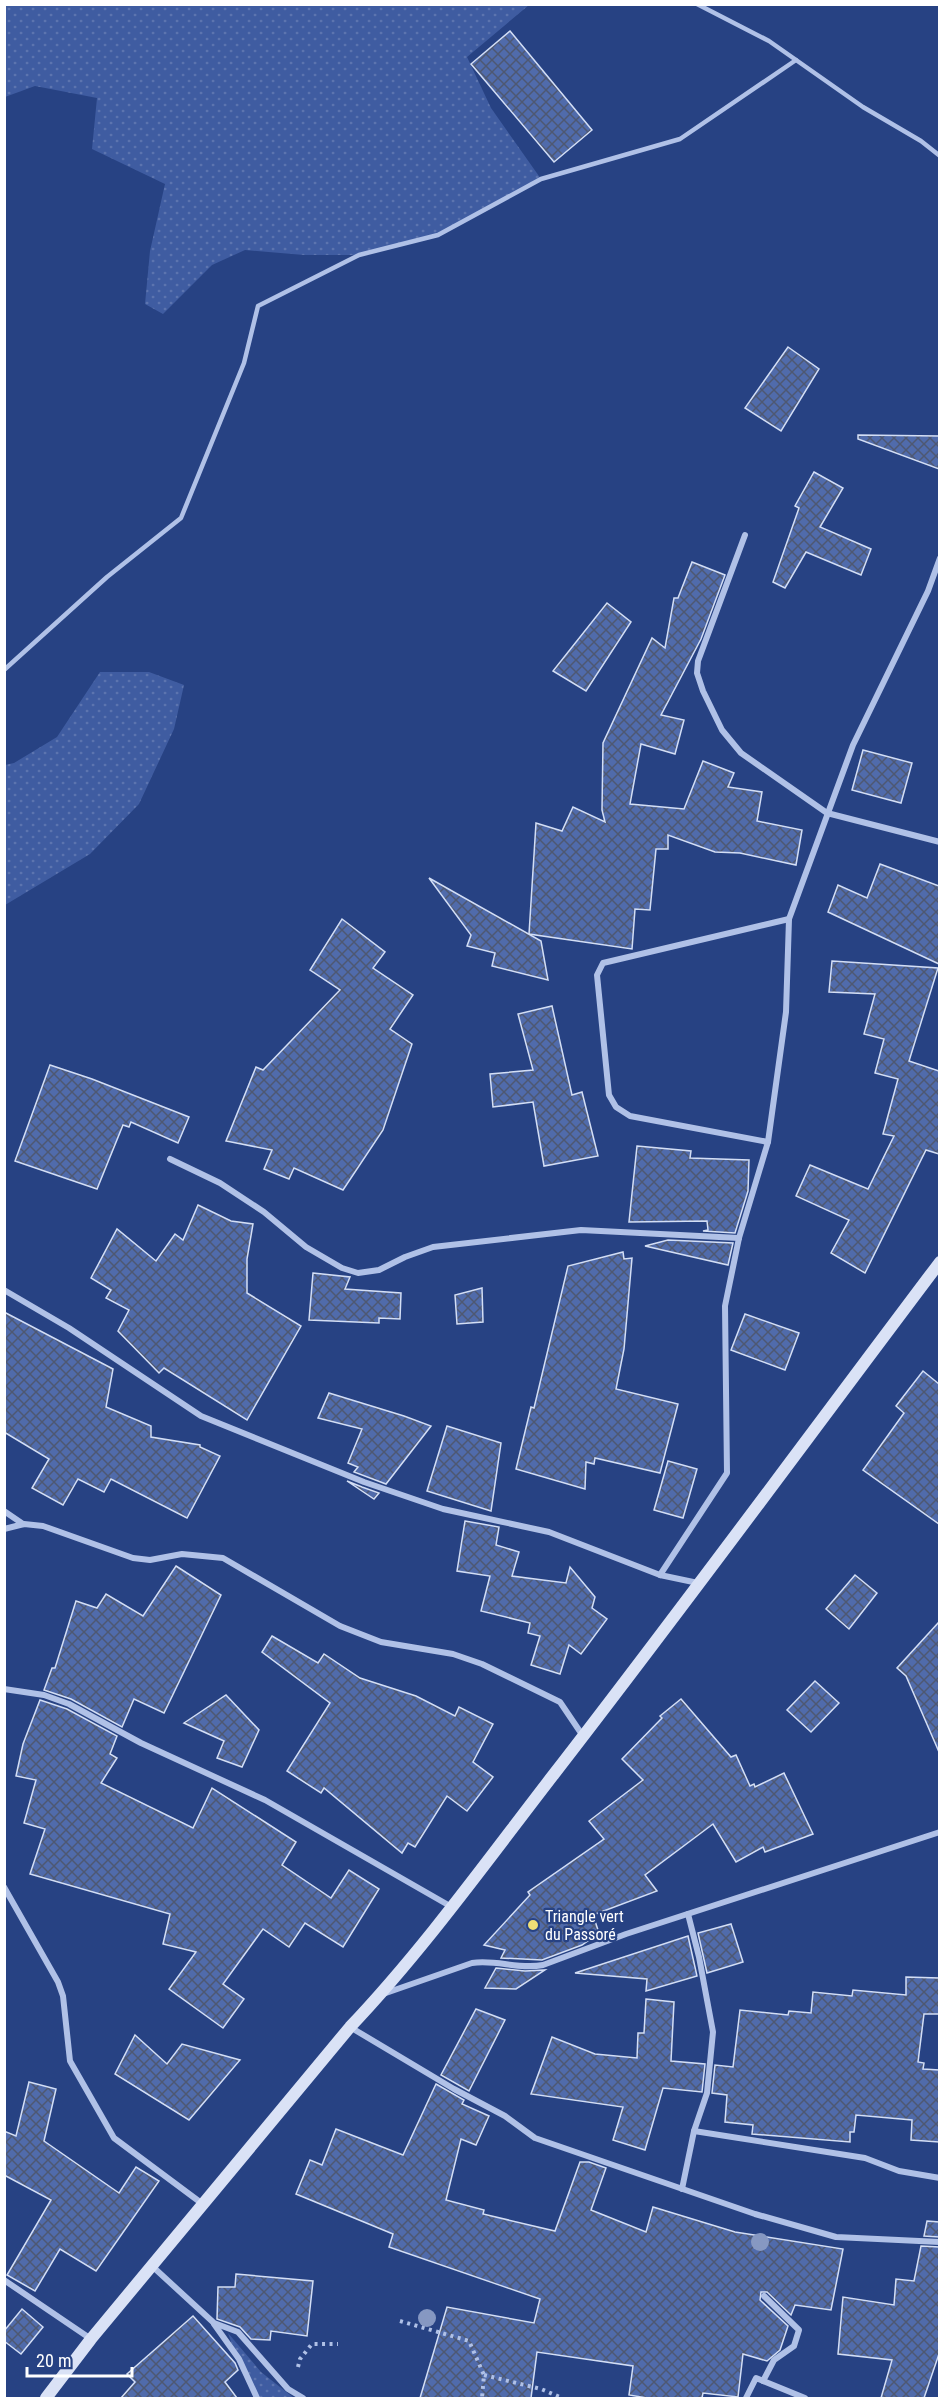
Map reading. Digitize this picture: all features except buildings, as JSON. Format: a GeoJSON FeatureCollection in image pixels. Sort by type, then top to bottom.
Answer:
{"type":"FeatureCollection","features":[{"type":"Feature","properties":{"kind":"street"},"geometry":{"type":"LineString","coordinates":[[745,535],[703,646],[697,673],[722,730],[741,753],[827,813],[939,842]]}},
{"type":"Feature","properties":{"kind":"street"},"geometry":{"type":"LineString","coordinates":[[660,1575],[728,1473],[725,1306],[739,1238],[768,1142],[786,1012],[789,919],[853,745],[928,591],[939,558]]}},
{"type":"Feature","properties":{"kind":"street"},"geometry":{"type":"LineString","coordinates":[[768,1142],[630,1116],[616,1107],[609,1095],[597,975],[603,963],[789,919]]}},
{"type":"Feature","properties":{"kind":"street"},"geometry":{"type":"LineString","coordinates":[[170,1159],[220,1183],[264,1212],[306,1247],[342,1268],[358,1273],[379,1270],[433,1247],[581,1230],[739,1238]]}},
{"type":"Feature","properties":{"kind":"street"},"geometry":{"type":"LineString","coordinates":[[46,2398],[91,2339],[350,2027],[380,1995],[450,1906],[583,1736],[939,1262]]}},
{"type":"Feature","properties":{"kind":"street"},"geometry":{"type":"LineString","coordinates":[[4,1290],[69,1328],[201,1416],[390,1491],[468,1516],[549,1532],[660,1575],[699,1583]]}},
{"type":"Feature","properties":{"kind":"street"},"geometry":{"type":"LineString","coordinates":[[4,1511],[24,1524]]}},
{"type":"Feature","properties":{"kind":"street"},"geometry":{"type":"LineString","coordinates":[[4,1529],[24,1524],[43,1526],[133,1558],[150,1560],[182,1554],[223,1558],[340,1626],[381,1642],[453,1654],[482,1664],[560,1702],[583,1736]]}},
{"type":"Feature","properties":{"kind":"street"},"geometry":{"type":"LineString","coordinates":[[4,1689],[44,1695],[69,1704],[141,1743],[265,1800],[450,1906]]}},
{"type":"Feature","properties":{"kind":"street"},"geometry":{"type":"LineString","coordinates":[[380,1995],[472,1963],[486,1961],[531,1968],[543,1965],[688,1914],[939,1832]]}},
{"type":"Feature","properties":{"kind":"street"},"geometry":{"type":"LineString","coordinates":[[4,1887],[58,1982],[63,1996],[70,2061],[114,2138],[204,2205]]}},
{"type":"Feature","properties":{"kind":"street"},"geometry":{"type":"LineString","coordinates":[[682,2189],[694,2131],[707,2093],[712,2032],[699,1957],[688,1914]]}},
{"type":"Feature","properties":{"kind":"street"},"geometry":{"type":"LineString","coordinates":[[350,2027],[454,2089],[506,2116],[535,2138],[755,2214],[836,2237],[939,2242]]}},
{"type":"Feature","properties":{"kind":"street"},"geometry":{"type":"LineString","coordinates":[[694,2131],[866,2158],[899,2171],[939,2178]]}},
{"type":"Feature","properties":{"kind":"street"},"geometry":{"type":"LineString","coordinates":[[152,2265],[214,2323],[238,2359],[257,2398]]}},
{"type":"Feature","properties":{"kind":"street"},"geometry":{"type":"LineString","coordinates":[[4,2280],[91,2339]]}},
{"type":"Feature","properties":{"kind":"street"},"geometry":{"type":"LineString","coordinates":[[763,2380],[774,2360],[794,2346],[799,2330],[764,2296]]}},
{"type":"Feature","properties":{"kind":"street"},"geometry":{"type":"LineString","coordinates":[[214,2323],[238,2332],[292,2391],[303,2398]]}},
{"type":"Feature","properties":{"kind":"street"},"geometry":{"type":"LineString","coordinates":[[746,2398],[756,2378],[805,2398]]}},
{"type":"Feature","properties":{"kind":"lane"},"geometry":{"type":"LineString","coordinates":[[697,4],[769,41],[863,107],[921,141],[939,156]]}},
{"type":"Feature","properties":{"kind":"lane"},"geometry":{"type":"LineString","coordinates":[[4,670],[107,577],[181,518],[244,363],[258,306],[359,255],[438,235],[541,179],[680,140],[796,60]]}},
{"type":"Feature","properties":{"kind":"path"},"geometry":{"type":"LineString","coordinates":[[400,2321],[469,2341],[484,2375],[482,2398]]}},
{"type":"Feature","properties":{"kind":"path"},"geometry":{"type":"LineString","coordinates":[[292,2391],[300,2359],[312,2343],[338,2344]]}},
{"type":"Feature","properties":{"kind":"path"},"geometry":{"type":"LineString","coordinates":[[484,2375],[541,2389],[562,2398]]}},
{"type":"Feature","properties":{"kind":"shaded area"},"geometry":{"type":"Polygon","coordinates":[[[5,5],[529,5],[467,57],[491,108],[541,179],[438,235],[359,255],[304,255],[245,250],[212,265],[163,314],[145,304],[150,251],[165,184],[92,149],[97,98],[35,86],[5,97],[5,5]]]}},
{"type":"Feature","properties":{"kind":"shaded area"},"geometry":{"type":"Polygon","coordinates":[[[100,672],[149,672],[184,685],[174,729],[139,804],[90,854],[5,905],[5,765],[14,763],[57,737],[100,672]]]}},
{"type":"Feature","properties":{"kind":"shaded area"},"geometry":{"type":"Polygon","coordinates":[[[228,2333],[261,2372],[294,2398],[257,2398],[241,2371],[228,2333]]]}},
{"type":"Feature","properties":{"kind":"place","name":"Triangle vert du Passoré"},"geometry":{"type":"Point","coordinates":[533,1925]}}]}
